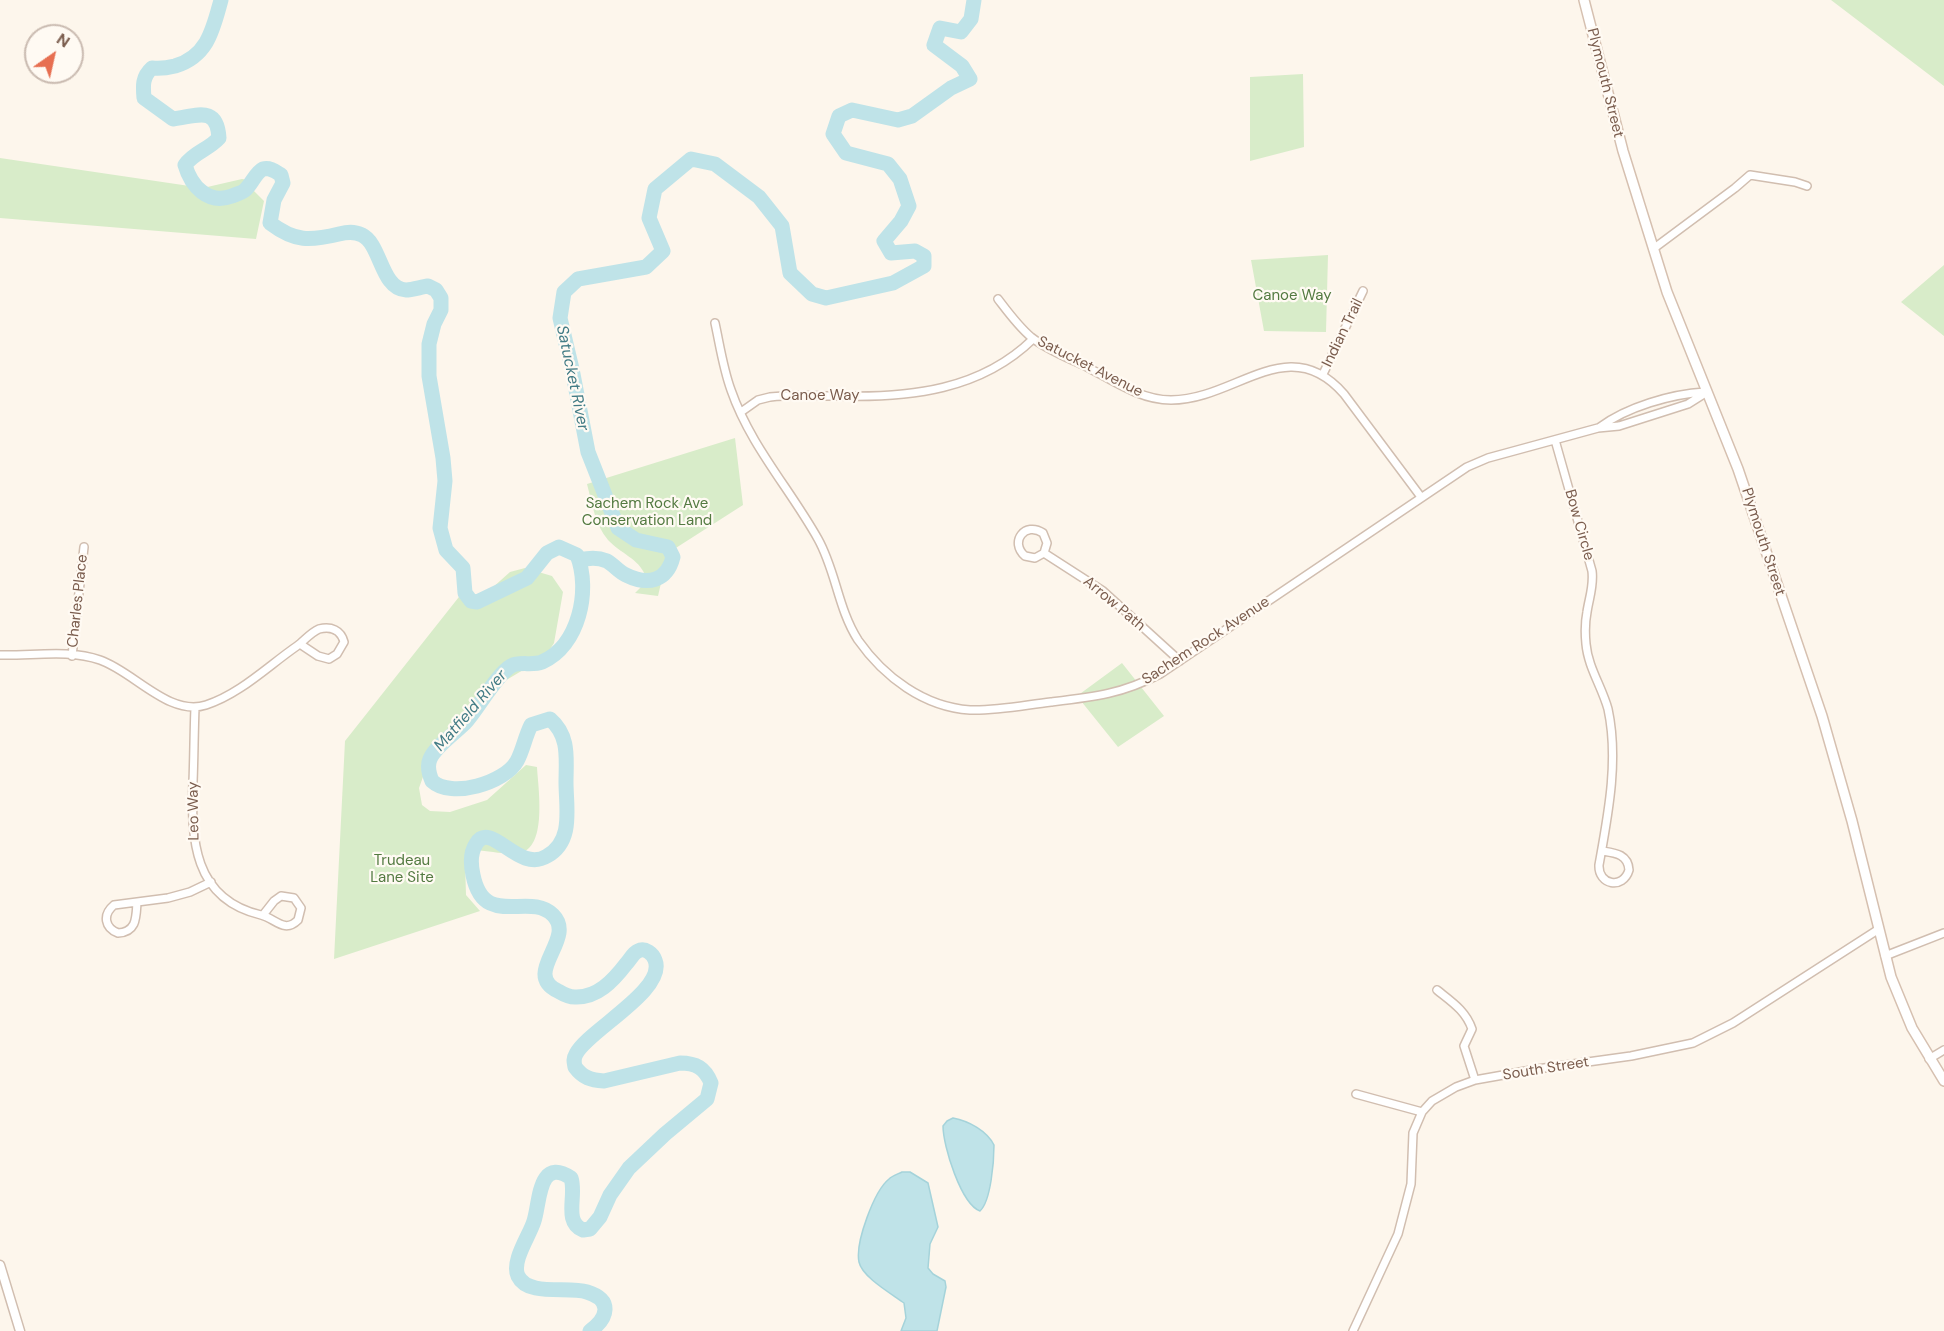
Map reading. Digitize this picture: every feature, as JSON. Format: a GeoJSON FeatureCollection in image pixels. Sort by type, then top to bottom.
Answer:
{"type":"FeatureCollection","features":[{"type":"Feature","properties":{"kind":"main road","name":"Plymouth Street"},"geometry":{"type":"LineString","coordinates":[[1584,0],[1623,152],[1672,307],[1741,477],[1815,694],[1852,821],[1885,956],[1905,1015],[1944,1081]]}},
{"type":"Feature","properties":{"kind":"street"},"geometry":{"type":"LineString","coordinates":[[1653,249],[1749,175],[1807,186]]}},
{"type":"Feature","properties":{"kind":"street","name":"Indian Trail"},"geometry":{"type":"LineString","coordinates":[[1323,374],[1363,291]]}},
{"type":"Feature","properties":{"kind":"street","name":"Satucket Avenue"},"geometry":{"type":"LineString","coordinates":[[998,299],[1033,339],[1120,385],[1163,399],[1183,399],[1204,394],[1287,367],[1306,368],[1323,374]]}},
{"type":"Feature","properties":{"kind":"street","name":"Sachem Rock Avenue"},"geometry":{"type":"LineString","coordinates":[[715,323],[727,376],[741,411],[769,465],[823,548],[840,603],[853,631],[878,665],[909,690],[933,702],[957,708],[996,709],[1117,693],[1146,682],[1452,476],[1477,462],[1598,428],[1619,426],[1688,404],[1707,392]]}},
{"type":"Feature","properties":{"kind":"street","name":"Canoe Way"},"geometry":{"type":"LineString","coordinates":[[741,411],[758,400],[770,396],[907,395],[948,387],[972,379],[1001,364],[1016,355],[1033,339]]}},
{"type":"Feature","properties":{"kind":"street"},"geometry":{"type":"LineString","coordinates":[[1323,374],[1334,383],[1364,419],[1421,497]]}},
{"type":"Feature","properties":{"kind":"street","name":"Sachem Rock Avenue"},"geometry":{"type":"LineString","coordinates":[[1598,428],[1615,416],[1682,394],[1707,392]]}},
{"type":"Feature","properties":{"kind":"street","name":"Bow Circle"},"geometry":{"type":"LineString","coordinates":[[1555,440],[1592,571],[1593,586],[1587,611],[1585,636],[1587,654],[1606,704],[1611,734],[1610,800],[1602,850]]}},
{"type":"Feature","properties":{"kind":"street","name":"Arrow Path"},"geometry":{"type":"LineString","coordinates":[[1030,529],[1043,533],[1047,543],[1044,553],[1035,558],[1025,556],[1018,548],[1021,534],[1030,529]]}},
{"type":"Feature","properties":{"kind":"street","name":"Charles Place"},"geometry":{"type":"LineString","coordinates":[[72,656],[84,547]]}},
{"type":"Feature","properties":{"kind":"street","name":"Arrow Path"},"geometry":{"type":"LineString","coordinates":[[1044,553],[1103,591],[1180,661]]}},
{"type":"Feature","properties":{"kind":"street"},"geometry":{"type":"LineString","coordinates":[[0,655],[72,656],[98,659],[111,664],[164,699],[195,708],[213,703],[233,692],[300,644],[314,631],[328,627],[339,632],[344,642],[337,654],[329,659],[318,656],[300,644]]}},
{"type":"Feature","properties":{"kind":"street","name":"Leo Way"},"geometry":{"type":"LineString","coordinates":[[195,708],[192,832],[199,863],[210,882],[224,896],[251,913],[263,915],[279,925],[288,926],[298,920],[301,908],[294,898],[282,896],[274,901],[263,915]]}},
{"type":"Feature","properties":{"kind":"street"},"geometry":{"type":"LineString","coordinates":[[1602,850],[1619,854],[1627,861],[1629,870],[1622,881],[1611,883],[1601,875],[1599,867],[1602,850]]}},
{"type":"Feature","properties":{"kind":"street"},"geometry":{"type":"LineString","coordinates":[[137,902],[133,928],[122,933],[111,930],[106,921],[109,910],[117,904],[181,895],[210,882]]}},
{"type":"Feature","properties":{"kind":"street","name":"South Street"},"geometry":{"type":"LineString","coordinates":[[1422,1112],[1432,1101],[1447,1091],[1475,1080],[1624,1057],[1693,1043],[1723,1029],[1879,929]]}},
{"type":"Feature","properties":{"kind":"street"},"geometry":{"type":"LineString","coordinates":[[1885,956],[1944,933]]}},
{"type":"Feature","properties":{"kind":"street"},"geometry":{"type":"LineString","coordinates":[[1437,990],[1459,1008],[1469,1021],[1472,1029],[1464,1046],[1475,1080]]}},
{"type":"Feature","properties":{"kind":"street"},"geometry":{"type":"LineString","coordinates":[[1929,1059],[1944,1050]]}},
{"type":"Feature","properties":{"kind":"street"},"geometry":{"type":"LineString","coordinates":[[1353,1331],[1398,1234],[1411,1184],[1413,1133],[1422,1112],[1356,1094]]}},
{"type":"Feature","properties":{"kind":"street"},"geometry":{"type":"LineString","coordinates":[[0,1265],[20,1331]]}},
{"type":"Feature","properties":{"kind":"green space"},"geometry":{"type":"Polygon","coordinates":[[[1831,0],[1944,0],[1944,86],[1831,0]]]}},
{"type":"Feature","properties":{"kind":"green space"},"geometry":{"type":"Polygon","coordinates":[[[1303,74],[1304,147],[1250,161],[1250,77],[1303,74]]]}},
{"type":"Feature","properties":{"kind":"green space"},"geometry":{"type":"Polygon","coordinates":[[[0,158],[203,188],[242,179],[248,180],[253,190],[264,201],[256,239],[0,218],[0,158]]]}},
{"type":"Feature","properties":{"kind":"green space","name":"Canoe Way"},"geometry":{"type":"Polygon","coordinates":[[[1328,255],[1326,332],[1264,331],[1251,260],[1328,255]]]}},
{"type":"Feature","properties":{"kind":"green space"},"geometry":{"type":"Polygon","coordinates":[[[1944,265],[1944,336],[1901,302],[1944,265]]]}},
{"type":"Feature","properties":{"kind":"green space","name":"Sachem Rock Ave Conservation Land"},"geometry":{"type":"Polygon","coordinates":[[[735,438],[743,505],[668,553],[658,596],[635,593],[641,587],[645,575],[634,560],[608,540],[600,528],[587,484],[735,438]]]}},
{"type":"Feature","properties":{"kind":"green space","name":"Trudeau Lane Site"},"geometry":{"type":"Polygon","coordinates":[[[525,568],[552,576],[563,592],[554,643],[545,657],[503,682],[464,712],[428,763],[419,788],[422,805],[430,811],[450,812],[487,800],[526,765],[537,767],[539,816],[534,841],[528,849],[519,853],[476,850],[465,861],[466,895],[480,911],[334,959],[345,741],[466,588],[473,596],[482,597],[510,572],[525,568]]]}},
{"type":"Feature","properties":{"kind":"green space"},"geometry":{"type":"Polygon","coordinates":[[[1122,663],[1164,716],[1118,747],[1077,696],[1122,663]]]}},
{"type":"Feature","properties":{"kind":"water"},"geometry":{"type":"Polygon","coordinates":[[[953,1118],[977,1127],[994,1145],[989,1190],[980,1211],[966,1198],[954,1173],[946,1147],[943,1126],[953,1118]]]}},
{"type":"Feature","properties":{"kind":"water"},"geometry":{"type":"Polygon","coordinates":[[[902,1172],[910,1172],[928,1183],[938,1227],[930,1244],[928,1268],[945,1281],[946,1287],[937,1331],[901,1331],[906,1318],[904,1303],[871,1279],[861,1268],[859,1262],[863,1231],[877,1194],[890,1178],[902,1172]]]}},
{"type":"Feature","properties":{"kind":"waterway","name":"Matfield River"},"geometry":{"type":"LineString","coordinates":[[221,0],[212,31],[195,56],[175,66],[152,68],[144,82],[144,98],[173,119],[204,115],[214,121],[219,138],[185,165],[192,180],[208,196],[223,198],[244,191],[263,169],[273,170],[281,175],[283,183],[274,200],[270,223],[295,237],[311,239],[348,232],[362,235],[373,247],[386,275],[398,288],[408,290],[428,286],[436,290],[441,298],[441,310],[434,324],[429,344],[429,376],[445,481],[440,528],[446,550],[463,568],[465,593],[471,601],[477,602],[527,578],[547,553],[559,547],[577,555],[581,569],[583,584],[579,616],[565,643],[555,654],[542,662],[515,665],[505,670],[465,723],[436,750],[430,759],[429,773],[432,781],[452,789],[490,782],[511,769],[517,761],[531,725],[550,719],[561,733],[566,748],[567,823],[565,833],[556,850],[536,860],[516,854],[489,838],[482,838],[474,848],[472,860],[473,875],[479,892],[487,901],[497,905],[532,906],[553,915],[559,924],[559,934],[546,965],[545,975],[548,984],[566,995],[583,997],[604,987],[638,951],[651,953],[654,958],[656,972],[649,984],[576,1054],[575,1067],[581,1074],[591,1079],[604,1081],[686,1063],[703,1070],[711,1083],[707,1099],[629,1168],[610,1195],[600,1217],[590,1229],[583,1230],[574,1221],[571,1178],[560,1173],[552,1173],[542,1184],[534,1221],[517,1263],[518,1276],[530,1287],[549,1290],[579,1290],[595,1295],[604,1304],[605,1310],[601,1321],[590,1331]]}},
{"type":"Feature","properties":{"kind":"waterway","name":"Satucket River"},"geometry":{"type":"LineString","coordinates":[[579,560],[593,558],[603,560],[626,575],[649,580],[661,576],[673,557],[668,547],[636,540],[618,528],[588,452],[560,318],[564,292],[578,279],[646,267],[663,251],[649,218],[655,189],[691,159],[715,164],[759,197],[782,226],[790,273],[812,294],[826,298],[893,283],[924,266],[924,256],[915,251],[891,253],[884,241],[901,221],[909,206],[900,179],[888,164],[846,153],[833,134],[839,116],[852,110],[898,120],[912,116],[951,88],[970,79],[962,66],[934,45],[940,28],[961,32],[971,19],[974,0]]}}]}
